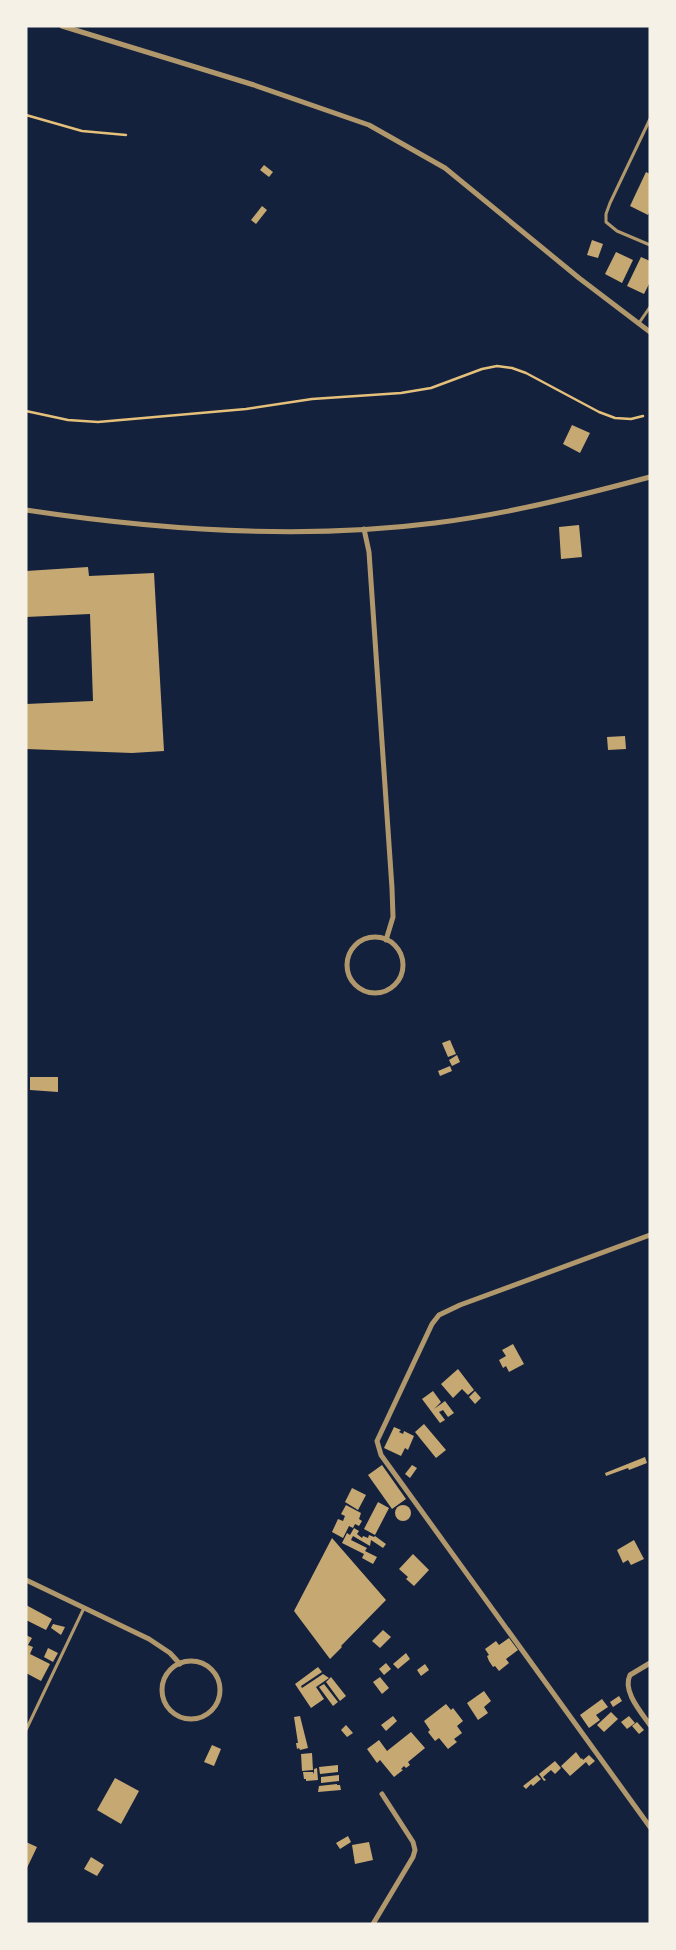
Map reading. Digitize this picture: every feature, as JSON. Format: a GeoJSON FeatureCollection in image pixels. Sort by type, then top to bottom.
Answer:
{"type":"FeatureCollection","features":[{"type":"Feature","properties":{"kind":"street"},"geometry":{"type":"LineString","coordinates":[[62,26],[254,85],[369,125],[446,168],[580,278],[650,332]]}},
{"type":"Feature","properties":{"kind":"street"},"geometry":{"type":"LineString","coordinates":[[26,510],[104,522],[214,529],[287,531],[364,529],[434,523],[493,514],[582,495],[650,477]]}},
{"type":"Feature","properties":{"kind":"street"},"geometry":{"type":"LineString","coordinates":[[364,529],[369,552],[392,888],[393,917],[386,940]]}},
{"type":"Feature","properties":{"kind":"street"},"geometry":{"type":"LineString","coordinates":[[374,937],[386,940],[398,949],[402,958],[403,968],[395,985],[388,991],[369,994],[360,990],[348,976],[346,967],[351,950],[365,938],[374,937]]}},
{"type":"Feature","properties":{"kind":"street"},"geometry":{"type":"LineString","coordinates":[[649,1236],[460,1304],[439,1315],[432,1324],[377,1440],[381,1454],[650,1827]]}},
{"type":"Feature","properties":{"kind":"street"},"geometry":{"type":"LineString","coordinates":[[26,1580],[149,1639],[170,1653],[180,1664]]}},
{"type":"Feature","properties":{"kind":"street"},"geometry":{"type":"LineString","coordinates":[[192,1661],[202,1663],[216,1675],[220,1693],[212,1710],[205,1716],[196,1719],[178,1716],[170,1710],[165,1702],[162,1693],[163,1683],[167,1674],[180,1664],[192,1661]]}},
{"type":"Feature","properties":{"kind":"street"},"geometry":{"type":"LineString","coordinates":[[650,1663],[630,1675],[627,1683],[632,1697],[650,1725]]}},
{"type":"Feature","properties":{"kind":"street"},"geometry":{"type":"LineString","coordinates":[[373,1924],[413,1857],[415,1850],[413,1842],[382,1794]]}},
{"type":"Feature","properties":{"kind":"lane"},"geometry":{"type":"LineString","coordinates":[[650,118],[610,203],[606,214],[606,222],[617,231],[650,245]]}},
{"type":"Feature","properties":{"kind":"lane"},"geometry":{"type":"LineString","coordinates":[[639,324],[650,307]]}},
{"type":"Feature","properties":{"kind":"lane"},"geometry":{"type":"LineString","coordinates":[[26,1730],[84,1608]]}},
{"type":"Feature","properties":{"kind":"path"},"geometry":{"type":"LineString","coordinates":[[26,115],[82,131],[126,135]]}},
{"type":"Feature","properties":{"kind":"path"},"geometry":{"type":"LineString","coordinates":[[26,411],[68,420],[98,422],[246,410],[312,400],[401,393],[431,388],[482,369],[497,366],[512,368],[526,373],[599,412],[615,418],[631,420],[643,416]]}},
{"type":"Feature","properties":{"kind":"building"},"geometry":{"type":"Polygon","coordinates":[[[264,165],[273,172],[269,177],[260,170],[264,165]]]}},
{"type":"Feature","properties":{"kind":"building"},"geometry":{"type":"Polygon","coordinates":[[[646,172],[650,174],[650,211],[648,215],[630,206],[646,172]]]}},
{"type":"Feature","properties":{"kind":"building"},"geometry":{"type":"Polygon","coordinates":[[[262,206],[267,210],[256,224],[251,220],[262,206]]]}},
{"type":"Feature","properties":{"kind":"building"},"geometry":{"type":"Polygon","coordinates":[[[592,240],[603,244],[598,258],[587,255],[592,240]]]}},
{"type":"Feature","properties":{"kind":"building"},"geometry":{"type":"Polygon","coordinates":[[[616,252],[633,260],[622,283],[605,274],[616,252]]]}},
{"type":"Feature","properties":{"kind":"building"},"geometry":{"type":"Polygon","coordinates":[[[641,257],[650,261],[650,282],[644,294],[627,286],[641,257]]]}},
{"type":"Feature","properties":{"kind":"building"},"geometry":{"type":"Polygon","coordinates":[[[572,425],[590,433],[580,453],[563,444],[572,425]]]}},
{"type":"Feature","properties":{"kind":"building"},"geometry":{"type":"Polygon","coordinates":[[[579,525],[582,557],[561,559],[559,527],[579,525]]]}},
{"type":"Feature","properties":{"kind":"building"},"geometry":{"type":"Polygon","coordinates":[[[88,567],[89,576],[154,573],[164,751],[132,753],[26,749],[26,704],[93,701],[90,614],[26,617],[26,571],[88,567]]]}},
{"type":"Feature","properties":{"kind":"building"},"geometry":{"type":"Polygon","coordinates":[[[625,736],[626,749],[608,750],[607,737],[625,736]]]}},
{"type":"Feature","properties":{"kind":"building"},"geometry":{"type":"Polygon","coordinates":[[[450,1040],[456,1054],[448,1057],[442,1043],[450,1040]]]}},
{"type":"Feature","properties":{"kind":"building"},"geometry":{"type":"Polygon","coordinates":[[[457,1055],[460,1062],[452,1066],[449,1060],[457,1055]]]}},
{"type":"Feature","properties":{"kind":"building"},"geometry":{"type":"Polygon","coordinates":[[[450,1066],[452,1071],[440,1076],[438,1071],[450,1066]]]}},
{"type":"Feature","properties":{"kind":"building"},"geometry":{"type":"Polygon","coordinates":[[[30,1077],[58,1077],[58,1092],[30,1090],[30,1077]]]}},
{"type":"Feature","properties":{"kind":"building"},"geometry":{"type":"Polygon","coordinates":[[[513,1344],[524,1364],[509,1372],[506,1366],[503,1368],[499,1360],[506,1356],[502,1350],[513,1344]]]}},
{"type":"Feature","properties":{"kind":"building"},"geometry":{"type":"Polygon","coordinates":[[[458,1369],[474,1390],[468,1395],[462,1389],[453,1398],[441,1384],[458,1369]]]}},
{"type":"Feature","properties":{"kind":"building"},"geometry":{"type":"Polygon","coordinates":[[[433,1391],[441,1402],[434,1409],[445,1401],[454,1413],[448,1417],[443,1410],[439,1412],[445,1420],[440,1423],[422,1399],[433,1391]]]}},
{"type":"Feature","properties":{"kind":"building"},"geometry":{"type":"Polygon","coordinates":[[[475,1391],[481,1398],[475,1404],[469,1397],[475,1391]]]}},
{"type":"Feature","properties":{"kind":"building"},"geometry":{"type":"Polygon","coordinates":[[[424,1424],[446,1450],[436,1458],[415,1432],[424,1424]]]}},
{"type":"Feature","properties":{"kind":"building"},"geometry":{"type":"Polygon","coordinates":[[[394,1427],[401,1430],[399,1432],[403,1434],[404,1431],[414,1436],[408,1450],[405,1448],[401,1456],[384,1448],[394,1427]]]}},
{"type":"Feature","properties":{"kind":"building"},"geometry":{"type":"Polygon","coordinates":[[[645,1457],[647,1463],[606,1476],[605,1473],[645,1457]]]}},
{"type":"Feature","properties":{"kind":"building"},"geometry":{"type":"Polygon","coordinates":[[[382,1465],[406,1499],[392,1509],[368,1475],[382,1465]]]}},
{"type":"Feature","properties":{"kind":"building"},"geometry":{"type":"Polygon","coordinates":[[[412,1465],[417,1468],[410,1478],[405,1474],[412,1465]]]}},
{"type":"Feature","properties":{"kind":"building"},"geometry":{"type":"Polygon","coordinates":[[[352,1488],[366,1495],[358,1510],[345,1502],[352,1488]]]}},
{"type":"Feature","properties":{"kind":"building"},"geometry":{"type":"Polygon","coordinates":[[[378,1502],[389,1508],[375,1535],[364,1529],[378,1502]]]}},
{"type":"Feature","properties":{"kind":"building"},"geometry":{"type":"Polygon","coordinates":[[[346,1505],[361,1513],[359,1519],[362,1521],[359,1526],[355,1524],[353,1528],[349,1526],[343,1538],[332,1532],[338,1519],[343,1521],[345,1516],[341,1514],[346,1505]]]}},
{"type":"Feature","properties":{"kind":"building"},"geometry":{"type":"Polygon","coordinates":[[[400,1505],[406,1505],[411,1510],[409,1519],[400,1521],[395,1516],[395,1510],[400,1505]]]}},
{"type":"Feature","properties":{"kind":"building"},"geometry":{"type":"Polygon","coordinates":[[[354,1528],[359,1531],[357,1534],[362,1538],[363,1536],[368,1538],[369,1535],[375,1536],[386,1544],[383,1548],[371,1540],[370,1546],[353,1536],[351,1540],[367,1548],[365,1551],[377,1557],[373,1564],[362,1558],[364,1554],[342,1543],[347,1533],[350,1535],[354,1528]]]}},
{"type":"Feature","properties":{"kind":"building"},"geometry":{"type":"Polygon","coordinates":[[[332,1538],[386,1600],[330,1659],[294,1611],[332,1538]]]}},
{"type":"Feature","properties":{"kind":"building"},"geometry":{"type":"Polygon","coordinates":[[[634,1540],[644,1559],[631,1565],[628,1560],[623,1563],[617,1550],[634,1540]]]}},
{"type":"Feature","properties":{"kind":"building"},"geometry":{"type":"Polygon","coordinates":[[[413,1554],[429,1570],[414,1586],[399,1569],[413,1554]]]}},
{"type":"Feature","properties":{"kind":"building"},"geometry":{"type":"Polygon","coordinates":[[[26,1605],[52,1619],[46,1630],[26,1620],[26,1605]]]}},
{"type":"Feature","properties":{"kind":"building"},"geometry":{"type":"Polygon","coordinates":[[[53,1624],[65,1627],[61,1635],[51,1628],[53,1624]]]}},
{"type":"Feature","properties":{"kind":"building"},"geometry":{"type":"Polygon","coordinates":[[[383,1630],[391,1637],[380,1648],[372,1641],[383,1630]]]}},
{"type":"Feature","properties":{"kind":"building"},"geometry":{"type":"Polygon","coordinates":[[[26,1635],[32,1638],[28,1645],[33,1647],[30,1654],[50,1664],[41,1681],[26,1673],[26,1635]]]}},
{"type":"Feature","properties":{"kind":"building"},"geometry":{"type":"Polygon","coordinates":[[[509,1638],[518,1650],[506,1659],[509,1663],[499,1671],[489,1661],[487,1656],[489,1655],[485,1649],[496,1641],[499,1645],[509,1638]]]}},
{"type":"Feature","properties":{"kind":"building"},"geometry":{"type":"Polygon","coordinates":[[[48,1648],[58,1653],[53,1662],[44,1657],[48,1648]]]}},
{"type":"Feature","properties":{"kind":"building"},"geometry":{"type":"Polygon","coordinates":[[[406,1653],[410,1659],[398,1669],[393,1664],[406,1653]]]}},
{"type":"Feature","properties":{"kind":"building"},"geometry":{"type":"Polygon","coordinates":[[[386,1663],[391,1669],[384,1675],[379,1669],[386,1663]]]}},
{"type":"Feature","properties":{"kind":"building"},"geometry":{"type":"Polygon","coordinates":[[[425,1664],[429,1670],[421,1676],[417,1670],[425,1664]]]}},
{"type":"Feature","properties":{"kind":"building"},"geometry":{"type":"Polygon","coordinates":[[[318,1667],[322,1672],[301,1686],[302,1688],[323,1674],[329,1678],[316,1687],[324,1699],[311,1708],[295,1684],[318,1667]]]}},
{"type":"Feature","properties":{"kind":"building"},"geometry":{"type":"Polygon","coordinates":[[[331,1677],[346,1696],[340,1701],[326,1682],[331,1677]]]}},
{"type":"Feature","properties":{"kind":"building"},"geometry":{"type":"Polygon","coordinates":[[[380,1677],[389,1688],[382,1694],[373,1682],[380,1677]]]}},
{"type":"Feature","properties":{"kind":"building"},"geometry":{"type":"Polygon","coordinates":[[[324,1684],[338,1702],[333,1706],[319,1687],[324,1684]]]}},
{"type":"Feature","properties":{"kind":"building"},"geometry":{"type":"Polygon","coordinates":[[[484,1691],[491,1701],[484,1707],[488,1713],[478,1720],[467,1703],[484,1691]]]}},
{"type":"Feature","properties":{"kind":"building"},"geometry":{"type":"Polygon","coordinates":[[[619,1696],[622,1701],[613,1707],[610,1702],[619,1696]]]}},
{"type":"Feature","properties":{"kind":"building"},"geometry":{"type":"Polygon","coordinates":[[[602,1699],[608,1707],[596,1715],[600,1720],[589,1728],[580,1715],[602,1699]]]}},
{"type":"Feature","properties":{"kind":"building"},"geometry":{"type":"Polygon","coordinates":[[[446,1704],[451,1710],[453,1708],[463,1721],[457,1726],[462,1733],[454,1739],[457,1742],[448,1749],[439,1738],[435,1741],[428,1732],[430,1730],[424,1721],[446,1704]]]}},
{"type":"Feature","properties":{"kind":"building"},"geometry":{"type":"Polygon","coordinates":[[[611,1712],[618,1719],[604,1732],[597,1725],[611,1712]]]}},
{"type":"Feature","properties":{"kind":"building"},"geometry":{"type":"Polygon","coordinates":[[[300,1716],[308,1748],[300,1750],[299,1748],[297,1749],[296,1743],[298,1743],[294,1717],[300,1716]]]}},
{"type":"Feature","properties":{"kind":"building"},"geometry":{"type":"Polygon","coordinates":[[[393,1716],[397,1721],[386,1731],[381,1725],[393,1716]]]}},
{"type":"Feature","properties":{"kind":"building"},"geometry":{"type":"Polygon","coordinates":[[[629,1716],[635,1723],[627,1729],[621,1722],[629,1716]]]}},
{"type":"Feature","properties":{"kind":"building"},"geometry":{"type":"Polygon","coordinates":[[[637,1722],[644,1730],[639,1734],[632,1726],[637,1722]]]}},
{"type":"Feature","properties":{"kind":"building"},"geometry":{"type":"Polygon","coordinates":[[[346,1725],[353,1733],[347,1737],[341,1730],[346,1725]]]}},
{"type":"Feature","properties":{"kind":"building"},"geometry":{"type":"Polygon","coordinates":[[[411,1732],[425,1748],[408,1762],[410,1765],[406,1768],[404,1766],[401,1769],[403,1770],[394,1777],[380,1760],[377,1763],[367,1749],[379,1740],[387,1751],[411,1732]]]}},
{"type":"Feature","properties":{"kind":"building"},"geometry":{"type":"Polygon","coordinates":[[[212,1745],[221,1749],[214,1766],[204,1762],[212,1745]]]}},
{"type":"Feature","properties":{"kind":"building"},"geometry":{"type":"Polygon","coordinates":[[[576,1752],[583,1760],[589,1755],[595,1761],[589,1766],[586,1762],[570,1776],[561,1766],[576,1752]]]}},
{"type":"Feature","properties":{"kind":"building"},"geometry":{"type":"Polygon","coordinates":[[[312,1753],[313,1770],[302,1771],[301,1754],[312,1753]]]}},
{"type":"Feature","properties":{"kind":"building"},"geometry":{"type":"Polygon","coordinates":[[[555,1761],[561,1768],[555,1774],[551,1770],[543,1777],[546,1780],[544,1781],[539,1774],[555,1761]]]}},
{"type":"Feature","properties":{"kind":"building"},"geometry":{"type":"Polygon","coordinates":[[[338,1765],[338,1772],[320,1774],[319,1767],[338,1765]]]}},
{"type":"Feature","properties":{"kind":"building"},"geometry":{"type":"Polygon","coordinates":[[[317,1768],[318,1780],[306,1781],[304,1779],[303,1772],[313,1772],[314,1774],[314,1769],[317,1768]]]}},
{"type":"Feature","properties":{"kind":"building"},"geometry":{"type":"Polygon","coordinates":[[[339,1775],[339,1781],[321,1783],[321,1777],[339,1775]]]}},
{"type":"Feature","properties":{"kind":"building"},"geometry":{"type":"Polygon","coordinates":[[[537,1775],[541,1779],[533,1786],[531,1784],[526,1789],[523,1786],[537,1775]]]}},
{"type":"Feature","properties":{"kind":"building"},"geometry":{"type":"Polygon","coordinates":[[[115,1778],[139,1791],[121,1824],[97,1810],[115,1778]]]}},
{"type":"Feature","properties":{"kind":"building"},"geometry":{"type":"Polygon","coordinates":[[[340,1785],[341,1790],[318,1792],[319,1786],[340,1785]]]}},
{"type":"Feature","properties":{"kind":"building"},"geometry":{"type":"Polygon","coordinates":[[[348,1836],[351,1842],[340,1849],[336,1843],[348,1836]]]}},
{"type":"Feature","properties":{"kind":"building"},"geometry":{"type":"Polygon","coordinates":[[[26,1842],[37,1847],[26,1870],[26,1842]]]}},
{"type":"Feature","properties":{"kind":"building"},"geometry":{"type":"Polygon","coordinates":[[[369,1842],[373,1860],[355,1864],[352,1845],[369,1842]]]}},
{"type":"Feature","properties":{"kind":"building"},"geometry":{"type":"Polygon","coordinates":[[[91,1857],[104,1865],[97,1876],[84,1869],[91,1857]]]}}]}
